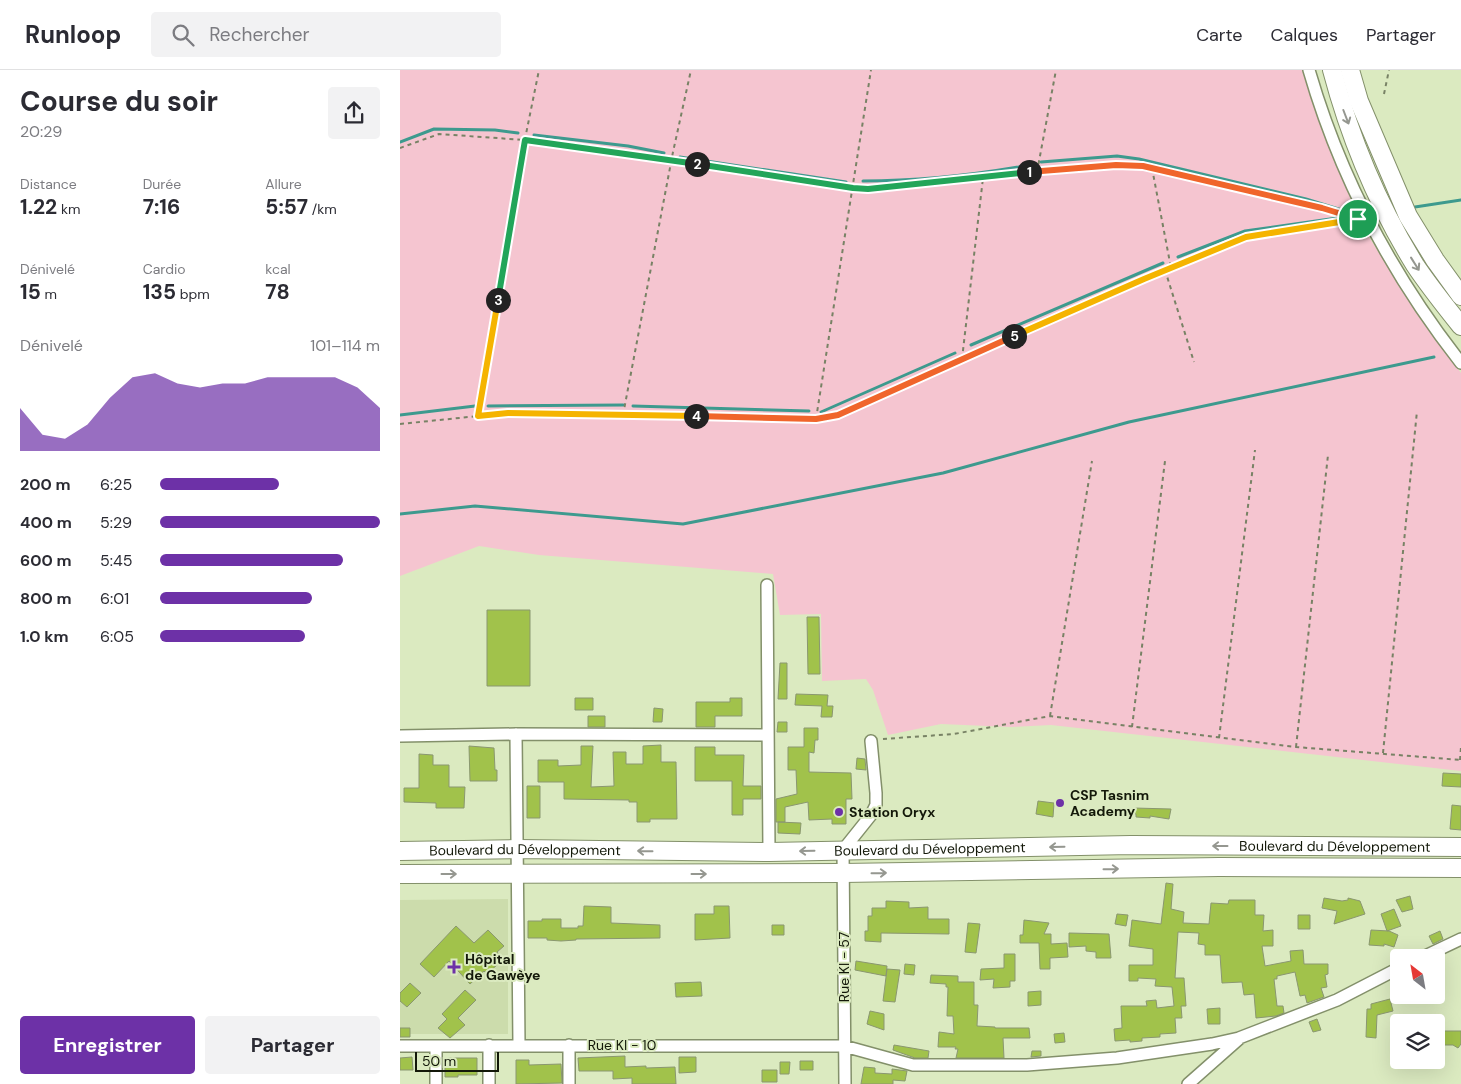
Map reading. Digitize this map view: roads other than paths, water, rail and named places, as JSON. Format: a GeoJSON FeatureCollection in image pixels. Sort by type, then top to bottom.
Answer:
{"type":"FeatureCollection","features":[{"type":"Feature","properties":{"kind":"highway"},"geometry":{"type":"LineString","coordinates":[[1332,70],[1342,105],[1361,157],[1391,222],[1416,266],[1461,326]]}},
{"type":"Feature","properties":{"kind":"highway"},"geometry":{"type":"LineString","coordinates":[[1350,70],[1359,101],[1408,216],[1435,260],[1461,296]]}},
{"type":"Feature","properties":{"kind":"highway","name":"Boulevard du Développement"},"geometry":{"type":"LineString","coordinates":[[400,851],[518,849],[769,852],[1131,845],[1461,847]]}},
{"type":"Feature","properties":{"kind":"highway"},"geometry":{"type":"LineString","coordinates":[[1432,847],[1432,868]]}},
{"type":"Feature","properties":{"kind":"highway","name":"Boulevard du Développement"},"geometry":{"type":"LineString","coordinates":[[400,874],[843,873],[1219,867],[1461,868]]}},
{"type":"Feature","properties":{"kind":"street"},"geometry":{"type":"LineString","coordinates":[[1309,70],[1327,128],[1366,217],[1398,273],[1461,362]]}},
{"type":"Feature","properties":{"kind":"street"},"geometry":{"type":"LineString","coordinates":[[767,585],[769,852]]}},
{"type":"Feature","properties":{"kind":"street"},"geometry":{"type":"LineString","coordinates":[[400,736],[516,734],[768,735]]}},
{"type":"Feature","properties":{"kind":"street"},"geometry":{"type":"LineString","coordinates":[[516,734],[520,1045]]}},
{"type":"Feature","properties":{"kind":"street"},"geometry":{"type":"LineString","coordinates":[[843,850],[871,815],[876,805],[871,742]]}},
{"type":"Feature","properties":{"kind":"street","name":"Rue KI - 57"},"geometry":{"type":"LineString","coordinates":[[843,850],[845,1084]]}},
{"type":"Feature","properties":{"kind":"street"},"geometry":{"type":"LineString","coordinates":[[1440,949],[1461,939]]}},
{"type":"Feature","properties":{"kind":"street"},"geometry":{"type":"LineString","coordinates":[[1188,1084],[1239,1038],[1338,1000],[1390,973]]}},
{"type":"Feature","properties":{"kind":"street","name":"Rue KI - 10"},"geometry":{"type":"LineString","coordinates":[[400,1046],[844,1046],[913,1065],[1027,1065],[1117,1058],[1212,1044],[1239,1038]]}},
{"type":"Feature","properties":{"kind":"street"},"geometry":{"type":"LineString","coordinates":[[488,1045],[489,1084]]}},
{"type":"Feature","properties":{"kind":"street"},"geometry":{"type":"LineString","coordinates":[[569,1045],[569,1084]]}},
{"type":"Feature","properties":{"kind":"street"},"geometry":{"type":"LineString","coordinates":[[436,1046],[436,1084]]}},
{"type":"Feature","properties":{"kind":"waterway"},"geometry":{"type":"LineString","coordinates":[[400,142],[434,129],[495,130],[518,133]]}},
{"type":"Feature","properties":{"kind":"waterway"},"geometry":{"type":"LineString","coordinates":[[534,135],[628,146],[664,153]]}},
{"type":"Feature","properties":{"kind":"waterway"},"geometry":{"type":"LineString","coordinates":[[1041,162],[1117,156],[1139,159],[1306,199],[1358,215]]}},
{"type":"Feature","properties":{"kind":"waterway"},"geometry":{"type":"LineString","coordinates":[[680,157],[846,182]]}},
{"type":"Feature","properties":{"kind":"waterway"},"geometry":{"type":"LineString","coordinates":[[863,181],[946,177],[1030,165]]}},
{"type":"Feature","properties":{"kind":"waterway"},"geometry":{"type":"LineString","coordinates":[[1415,207],[1461,200]]}},
{"type":"Feature","properties":{"kind":"waterway"},"geometry":{"type":"LineString","coordinates":[[1178,257],[1245,231],[1337,218]]}},
{"type":"Feature","properties":{"kind":"waterway"},"geometry":{"type":"LineString","coordinates":[[971,345],[1163,263]]}},
{"type":"Feature","properties":{"kind":"waterway"},"geometry":{"type":"LineString","coordinates":[[821,412],[955,353]]}},
{"type":"Feature","properties":{"kind":"waterway"},"geometry":{"type":"LineString","coordinates":[[400,514],[475,506],[683,524],[943,473],[1129,422],[1434,357]]}},
{"type":"Feature","properties":{"kind":"waterway"},"geometry":{"type":"LineString","coordinates":[[488,406],[623,405]]}},
{"type":"Feature","properties":{"kind":"waterway"},"geometry":{"type":"LineString","coordinates":[[400,415],[475,406]]}},
{"type":"Feature","properties":{"kind":"waterway"},"geometry":{"type":"LineString","coordinates":[[633,406],[809,411]]}},
{"type":"Feature","properties":{"kind":"place","name":"CSP Tasnim Academy"},"geometry":{"type":"Point","coordinates":[1060,803]}},
{"type":"Feature","properties":{"kind":"place","name":"Station Oryx"},"geometry":{"type":"Point","coordinates":[839,812]}},
{"type":"Feature","properties":{"kind":"place","name":"Hôpital de Gawèye"},"geometry":{"type":"Point","coordinates":[454,967]}}]}
